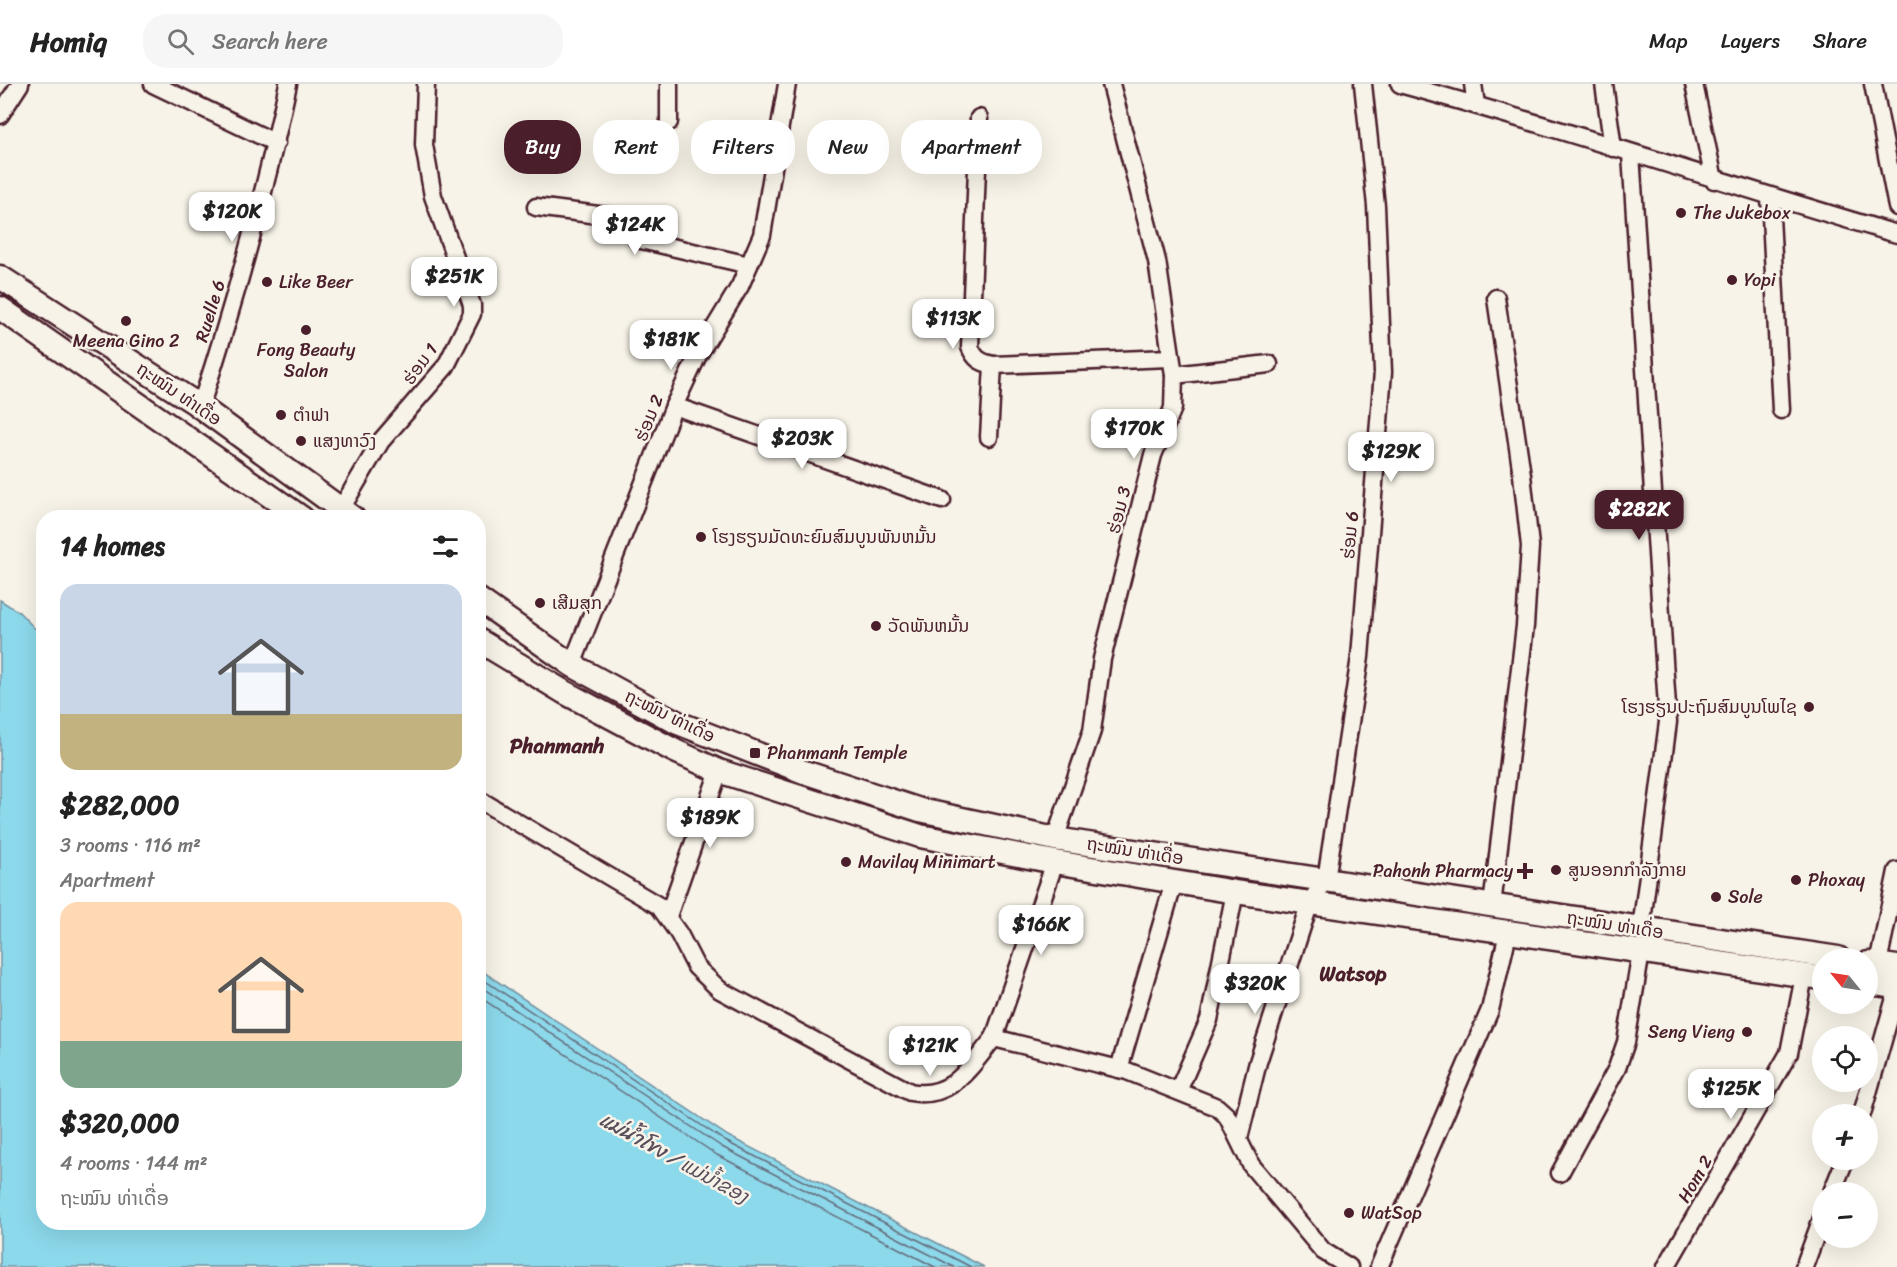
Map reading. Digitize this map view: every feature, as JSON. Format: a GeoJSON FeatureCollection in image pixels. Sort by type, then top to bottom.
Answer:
{"type":"FeatureCollection","features":[{"type":"Feature","properties":{"kind":"main road","name":"ຖະໝົນ ທ່າເດື່ອ"},"geometry":{"type":"LineString","coordinates":[[0,277],[197,405],[343,510]]}},
{"type":"Feature","properties":{"kind":"main road","name":"ຖະໝົນ ທ່າເດື່ອ"},"geometry":{"type":"LineString","coordinates":[[0,308],[291,510]]}},
{"type":"Feature","properties":{"kind":"main road"},"geometry":{"type":"LineString","coordinates":[[176,429],[197,405]]}},
{"type":"Feature","properties":{"kind":"main road","name":"ຖະໝົນ ທ່າເດື່ອ"},"geometry":{"type":"LineString","coordinates":[[486,605],[572,665],[678,723],[804,772],[920,810],[1056,839],[1812,954]]}},
{"type":"Feature","properties":{"kind":"main road","name":"ຖະໝົນ ທ່າເດື່ອ"},"geometry":{"type":"LineString","coordinates":[[486,645],[564,692],[719,771],[920,836],[1054,862],[1235,892],[1812,977]]}},
{"type":"Feature","properties":{"kind":"main road"},"geometry":{"type":"LineString","coordinates":[[1878,973],[1897,989]]}},
{"type":"Feature","properties":{"kind":"street"},"geometry":{"type":"LineString","coordinates":[[0,115],[20,84]]}},
{"type":"Feature","properties":{"kind":"street"},"geometry":{"type":"LineString","coordinates":[[153,84],[276,143]]}},
{"type":"Feature","properties":{"kind":"street","name":"Ruelle 6"},"geometry":{"type":"LineString","coordinates":[[197,405],[234,303],[276,143],[288,84]]}},
{"type":"Feature","properties":{"kind":"street","name":"ຮ່ອມ 1"},"geometry":{"type":"LineString","coordinates":[[348,510],[381,441],[442,373],[472,314],[472,305],[433,196],[424,145],[426,84]]}},
{"type":"Feature","properties":{"kind":"street"},"geometry":{"type":"LineString","coordinates":[[669,84],[669,120]]}},
{"type":"Feature","properties":{"kind":"street","name":"ຮ່ອມ 2"},"geometry":{"type":"LineString","coordinates":[[572,665],[674,406],[698,355],[740,286],[762,235],[787,84]]}},
{"type":"Feature","properties":{"kind":"street","name":"ຮ່ອມ 3"},"geometry":{"type":"LineString","coordinates":[[1056,839],[1092,731],[1102,658],[1153,455],[1173,408],[1172,366],[1157,261],[1111,84]]}},
{"type":"Feature","properties":{"kind":"street","name":"ຮ່ອມ 6"},"geometry":{"type":"LineString","coordinates":[[1326,880],[1360,657],[1383,372],[1376,206],[1363,84]]}},
{"type":"Feature","properties":{"kind":"street"},"geometry":{"type":"LineString","coordinates":[[1400,84],[1476,105],[1714,180],[1897,234]]}},
{"type":"Feature","properties":{"kind":"street"},"geometry":{"type":"LineString","coordinates":[[1473,84],[1476,105]]}},
{"type":"Feature","properties":{"kind":"street"},"geometry":{"type":"LineString","coordinates":[[1604,84],[1612,148]]}},
{"type":"Feature","properties":{"kind":"street"},"geometry":{"type":"LineString","coordinates":[[1694,84],[1714,180]]}},
{"type":"Feature","properties":{"kind":"street"},"geometry":{"type":"LineString","coordinates":[[1873,84],[1897,207]]}},
{"type":"Feature","properties":{"kind":"street"},"geometry":{"type":"LineString","coordinates":[[980,118],[970,347],[974,357],[981,362],[993,365],[1269,364]]}},
{"type":"Feature","properties":{"kind":"street"},"geometry":{"type":"LineString","coordinates":[[1631,154],[1668,722],[1641,929]]}},
{"type":"Feature","properties":{"kind":"street"},"geometry":{"type":"LineString","coordinates":[[1770,197],[1781,410]]}},
{"type":"Feature","properties":{"kind":"street"},"geometry":{"type":"LineString","coordinates":[[536,207],[622,218],[630,224],[637,239],[749,265]]}},
{"type":"Feature","properties":{"kind":"street"},"geometry":{"type":"LineString","coordinates":[[1492,906],[1526,626],[1530,546],[1496,298]]}},
{"type":"Feature","properties":{"kind":"street"},"geometry":{"type":"LineString","coordinates":[[989,437],[993,365]]}},
{"type":"Feature","properties":{"kind":"street"},"geometry":{"type":"LineString","coordinates":[[674,406],[942,500]]}},
{"type":"Feature","properties":{"kind":"street"},"geometry":{"type":"LineString","coordinates":[[668,916],[719,771]]}},
{"type":"Feature","properties":{"kind":"street"},"geometry":{"type":"LineString","coordinates":[[486,804],[659,906],[668,916],[696,967],[720,990],[910,1092],[926,1095],[937,1093],[960,1079],[994,1038],[1054,862]]}},
{"type":"Feature","properties":{"kind":"street"},"geometry":{"type":"LineString","coordinates":[[1878,967],[1897,871]]}},
{"type":"Feature","properties":{"kind":"street"},"geometry":{"type":"LineString","coordinates":[[1239,1138],[1258,1062],[1310,902],[1326,880]]}},
{"type":"Feature","properties":{"kind":"street"},"geometry":{"type":"LineString","coordinates":[[1119,1069],[1174,882]]}},
{"type":"Feature","properties":{"kind":"street"},"geometry":{"type":"LineString","coordinates":[[1178,1091],[1209,1020],[1235,892]]}},
{"type":"Feature","properties":{"kind":"street"},"geometry":{"type":"LineString","coordinates":[[1379,1267],[1490,1010],[1508,933]]}},
{"type":"Feature","properties":{"kind":"street"},"geometry":{"type":"LineString","coordinates":[[1560,1173],[1617,1068],[1623,1051],[1641,952]]}},
{"type":"Feature","properties":{"kind":"street","name":"Hom 2"},"geometry":{"type":"LineString","coordinates":[[1666,1267],[1788,1053],[1812,980]]}},
{"type":"Feature","properties":{"kind":"street"},"geometry":{"type":"LineString","coordinates":[[1865,1104],[1897,989]]}},
{"type":"Feature","properties":{"kind":"street"},"geometry":{"type":"LineString","coordinates":[[994,1038],[1119,1069],[1217,1107],[1227,1116],[1239,1138],[1242,1151],[1251,1165],[1323,1251],[1349,1267]]}},
{"type":"Feature","properties":{"kind":"street"},"geometry":{"type":"LineString","coordinates":[[1804,1267],[1812,1245]]}},
{"type":"Feature","properties":{"kind":"water","name":"แม่น้ำโขง / ແມ່ນ້ຳຂອງ"},"geometry":{"type":"Polygon","coordinates":[[[0,600],[19,612],[36,630],[36,1230],[486,1230],[486,974],[728,1136],[984,1267],[0,1267],[0,600]]]}},
{"type":"Feature","properties":{"kind":"place","name":"The Jukebox"},"geometry":{"type":"Point","coordinates":[1681,213]}},
{"type":"Feature","properties":{"kind":"place","name":"Yopi"},"geometry":{"type":"Point","coordinates":[1732,280]}},
{"type":"Feature","properties":{"kind":"place","name":"Like Beer"},"geometry":{"type":"Point","coordinates":[267,282]}},
{"type":"Feature","properties":{"kind":"place","name":"Meena Gino 2"},"geometry":{"type":"Point","coordinates":[126,321]}},
{"type":"Feature","properties":{"kind":"place","name":"Fong Beauty Salon"},"geometry":{"type":"Point","coordinates":[306,330]}},
{"type":"Feature","properties":{"kind":"place","name":"ຕຳຟາ"},"geometry":{"type":"Point","coordinates":[281,415]}},
{"type":"Feature","properties":{"kind":"place","name":"ແສງທາວົງ"},"geometry":{"type":"Point","coordinates":[301,441]}},
{"type":"Feature","properties":{"kind":"place","name":"ໂຮງຮຽນມັດທະຍົມສົມບູນພັນຫມັ້ນ"},"geometry":{"type":"Point","coordinates":[701,537]}},
{"type":"Feature","properties":{"kind":"place","name":"ເສີມສຸກ"},"geometry":{"type":"Point","coordinates":[540,603]}},
{"type":"Feature","properties":{"kind":"place","name":"ວັດພັນຫມັ້ນ"},"geometry":{"type":"Point","coordinates":[876,626]}},
{"type":"Feature","properties":{"kind":"place","name":"ໂຮງຮຽນປະຖົມສົມບູນໂພໄຊ"},"geometry":{"type":"Point","coordinates":[1809,707]}},
{"type":"Feature","properties":{"kind":"place","name":"Phanmanh Temple"},"geometry":{"type":"Point","coordinates":[755,753]}},
{"type":"Feature","properties":{"kind":"place","name":"Mavilay Minimart"},"geometry":{"type":"Point","coordinates":[846,862]}},
{"type":"Feature","properties":{"kind":"place","name":"ສູນອອກກຳລັງກາຍ"},"geometry":{"type":"Point","coordinates":[1556,870]}},
{"type":"Feature","properties":{"kind":"place","name":"Pahonh Pharmacy"},"geometry":{"type":"Point","coordinates":[1525,871]}},
{"type":"Feature","properties":{"kind":"place","name":"Phoxay"},"geometry":{"type":"Point","coordinates":[1796,880]}},
{"type":"Feature","properties":{"kind":"place","name":"Sole"},"geometry":{"type":"Point","coordinates":[1716,897]}},
{"type":"Feature","properties":{"kind":"place","name":"Seng Vieng"},"geometry":{"type":"Point","coordinates":[1747,1032]}},
{"type":"Feature","properties":{"kind":"place","name":"WatSop"},"geometry":{"type":"Point","coordinates":[1349,1213]}},
{"type":"Feature","properties":{"kind":"district","name":"Phanmanh"},"geometry":{"type":"Point","coordinates":[557,746]}},
{"type":"Feature","properties":{"kind":"district","name":"Watsop"},"geometry":{"type":"Point","coordinates":[1353,974]}}]}
